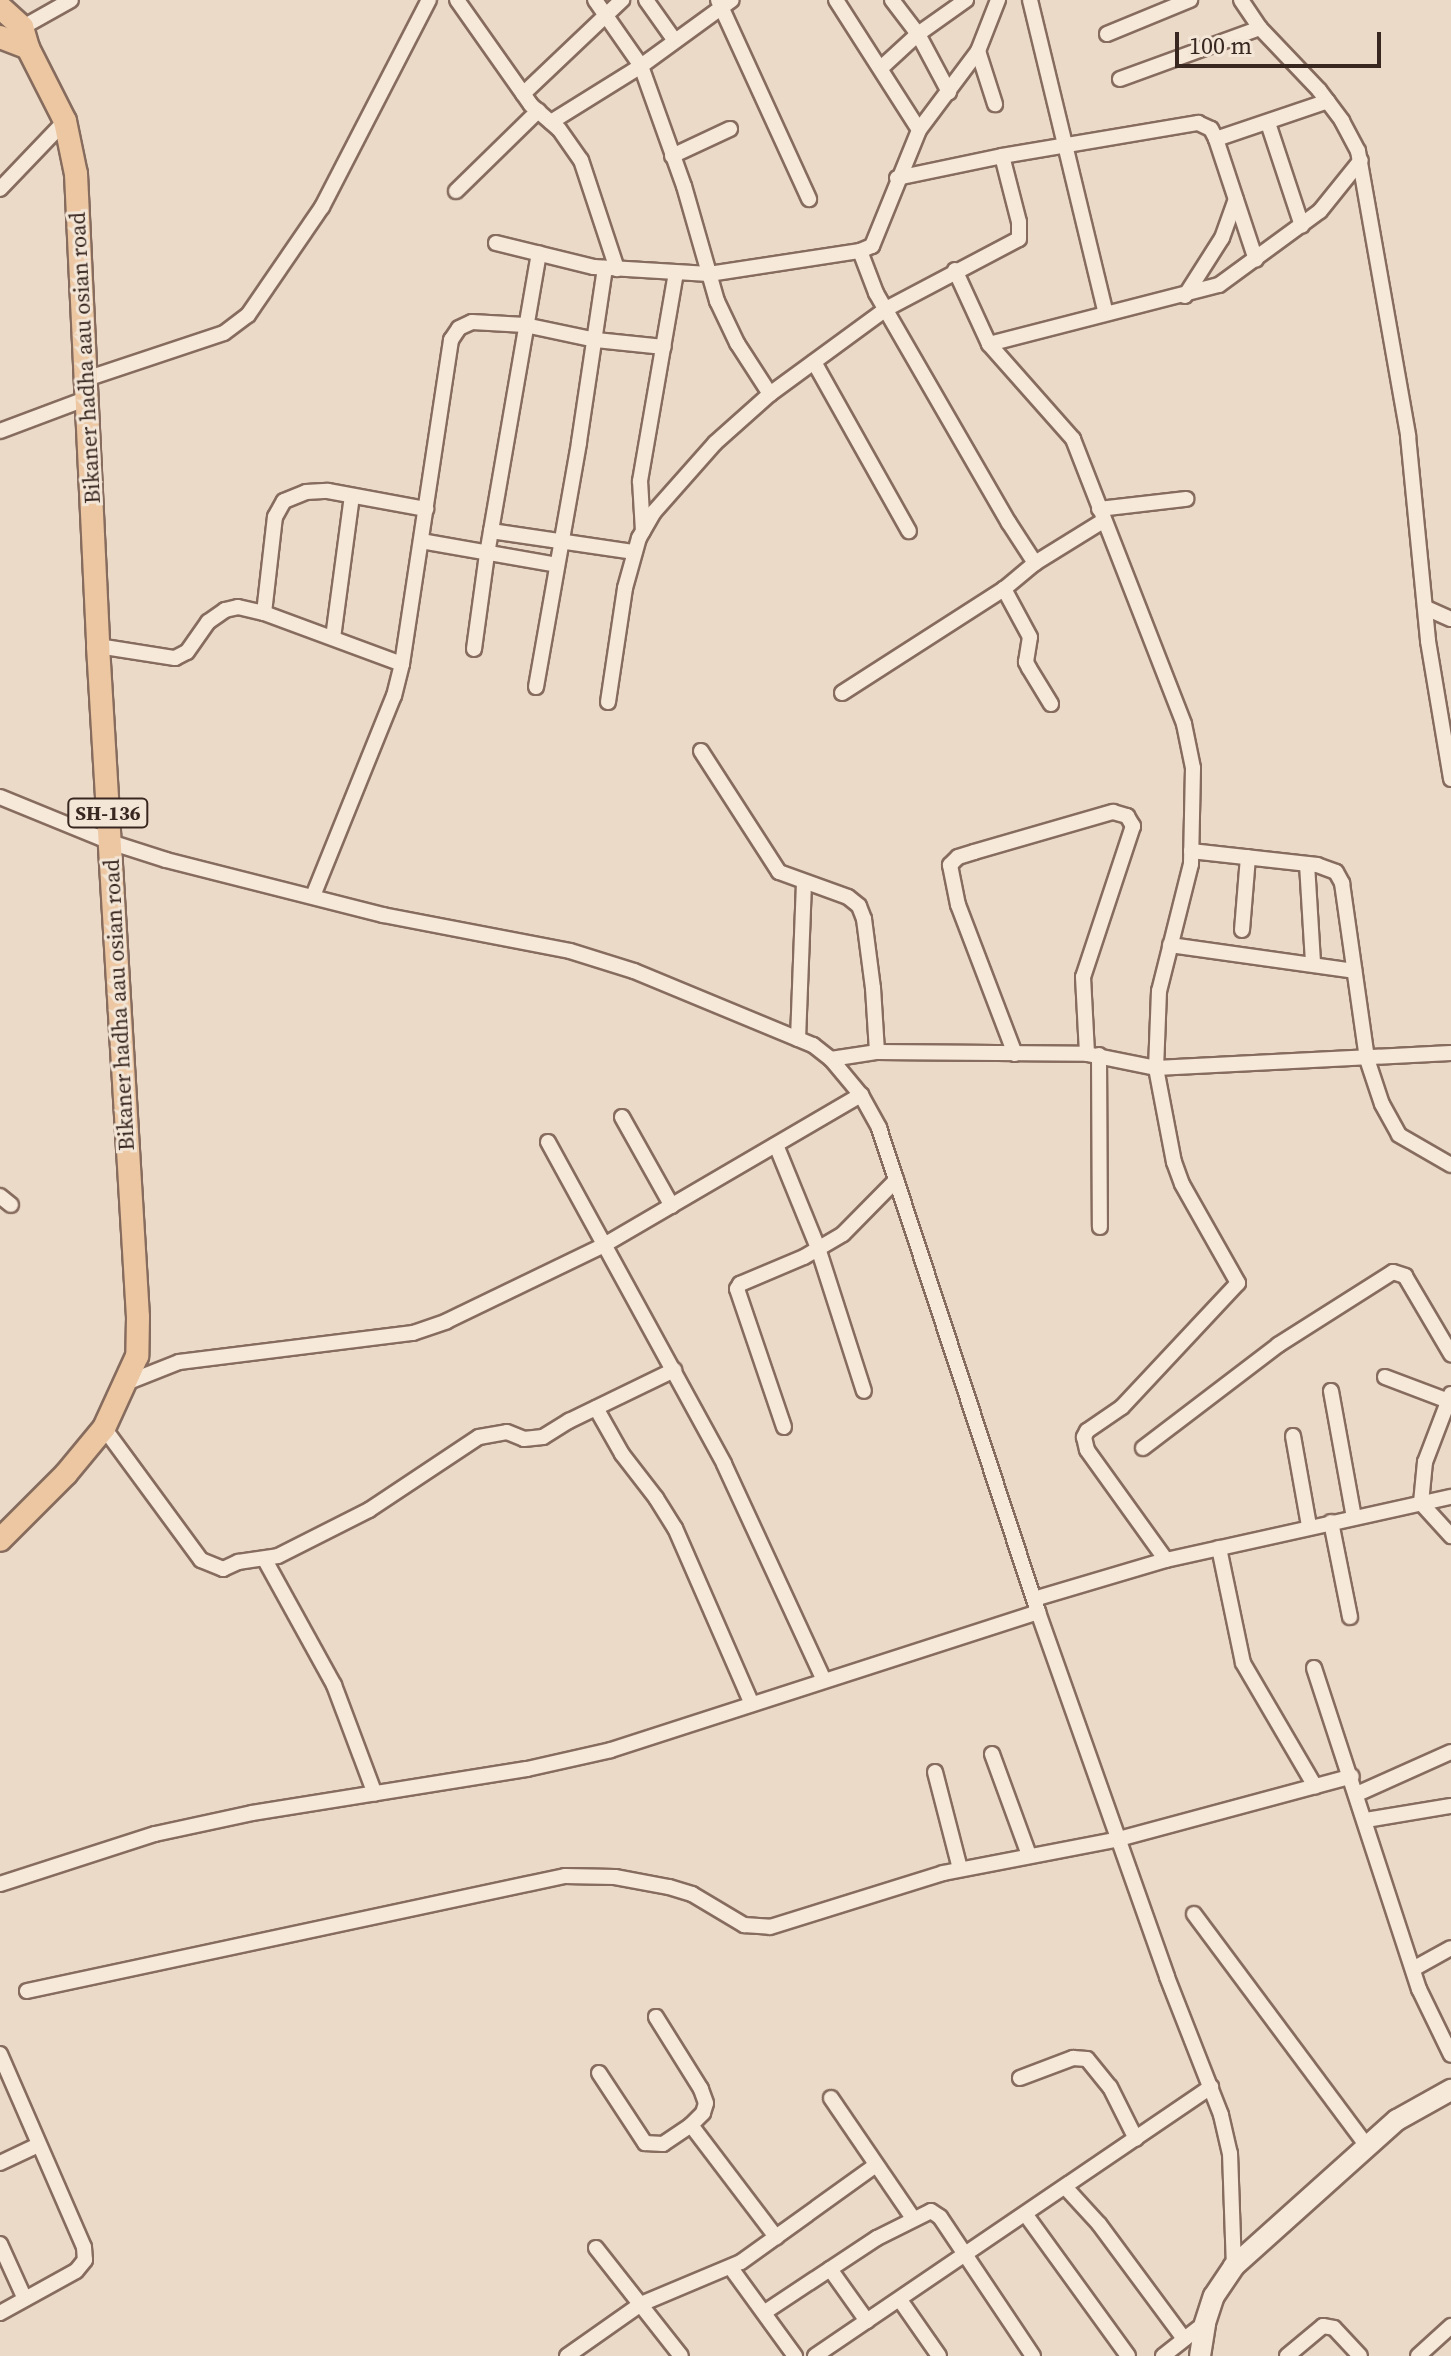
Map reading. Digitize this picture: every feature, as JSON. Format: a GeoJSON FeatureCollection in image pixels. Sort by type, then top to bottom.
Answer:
{"type":"FeatureCollection","features":[{"type":"Feature","properties":{"kind":"main road","name":"Bikaner hadha aau osian road"},"geometry":{"type":"LineString","coordinates":[[0,7],[25,37],[65,121],[76,174],[98,646],[138,1317],[137,1356],[104,1428],[66,1474],[0,1540]]}},
{"type":"Feature","properties":{"kind":"main road"},"geometry":{"type":"LineString","coordinates":[[2,38],[25,37]]}},
{"type":"Feature","properties":{"kind":"street"},"geometry":{"type":"LineString","coordinates":[[25,37],[71,0]]}},
{"type":"Feature","properties":{"kind":"street"},"geometry":{"type":"LineString","coordinates":[[0,431],[87,388],[224,333],[248,315],[322,207],[429,0]]}},
{"type":"Feature","properties":{"kind":"street"},"geometry":{"type":"LineString","coordinates":[[457,0],[523,94],[551,122],[585,167],[611,268],[536,687]]}},
{"type":"Feature","properties":{"kind":"street"},"geometry":{"type":"LineString","coordinates":[[595,0],[641,66],[705,252],[709,274],[737,343],[770,394]]}},
{"type":"Feature","properties":{"kind":"street"},"geometry":{"type":"LineString","coordinates":[[523,94],[622,0]]}},
{"type":"Feature","properties":{"kind":"street"},"geometry":{"type":"LineString","coordinates":[[646,0],[675,41]]}},
{"type":"Feature","properties":{"kind":"street"},"geometry":{"type":"LineString","coordinates":[[836,0],[919,130]]}},
{"type":"Feature","properties":{"kind":"street"},"geometry":{"type":"LineString","coordinates":[[892,0],[918,34],[949,92]]}},
{"type":"Feature","properties":{"kind":"street"},"geometry":{"type":"LineString","coordinates":[[881,68],[918,34],[966,0]]}},
{"type":"Feature","properties":{"kind":"street"},"geometry":{"type":"LineString","coordinates":[[496,243],[611,268],[709,274],[860,251],[872,246],[919,130],[978,51],[998,0]]}},
{"type":"Feature","properties":{"kind":"street"},"geometry":{"type":"LineString","coordinates":[[1030,0],[1106,313]]}},
{"type":"Feature","properties":{"kind":"street"},"geometry":{"type":"LineString","coordinates":[[1107,34],[1190,0]]}},
{"type":"Feature","properties":{"kind":"street"},"geometry":{"type":"LineString","coordinates":[[1241,0],[1260,28],[1328,101],[1342,121],[1361,160],[1408,436],[1431,663],[1451,779]]}},
{"type":"Feature","properties":{"kind":"street"},"geometry":{"type":"LineString","coordinates":[[551,122],[641,66],[724,2],[809,199]]}},
{"type":"Feature","properties":{"kind":"street"},"geometry":{"type":"LineString","coordinates":[[1120,79],[1260,28]]}},
{"type":"Feature","properties":{"kind":"street"},"geometry":{"type":"LineString","coordinates":[[978,51],[995,104]]}},
{"type":"Feature","properties":{"kind":"street"},"geometry":{"type":"LineString","coordinates":[[1216,139],[1328,101]]}},
{"type":"Feature","properties":{"kind":"street"},"geometry":{"type":"LineString","coordinates":[[456,191],[538,111]]}},
{"type":"Feature","properties":{"kind":"street"},"geometry":{"type":"LineString","coordinates":[[0,189],[65,121]]}},
{"type":"Feature","properties":{"kind":"street"},"geometry":{"type":"LineString","coordinates":[[897,178],[1064,145],[1191,123],[1205,124],[1216,139],[1256,260]]}},
{"type":"Feature","properties":{"kind":"street"},"geometry":{"type":"LineString","coordinates":[[1268,123],[1302,226]]}},
{"type":"Feature","properties":{"kind":"street"},"geometry":{"type":"LineString","coordinates":[[672,156],[730,129]]}},
{"type":"Feature","properties":{"kind":"street"},"geometry":{"type":"LineString","coordinates":[[608,702],[634,552],[654,512],[706,452],[770,394],[886,309],[1019,239],[1019,222],[1002,156]]}},
{"type":"Feature","properties":{"kind":"street"},"geometry":{"type":"LineString","coordinates":[[989,344],[1219,285],[1320,211],[1361,160]]}},
{"type":"Feature","properties":{"kind":"street"},"geometry":{"type":"LineString","coordinates":[[1185,296],[1222,238],[1236,198]]}},
{"type":"Feature","properties":{"kind":"street"},"geometry":{"type":"LineString","coordinates":[[860,251],[886,309],[1035,563]]}},
{"type":"Feature","properties":{"kind":"street"},"geometry":{"type":"LineString","coordinates":[[474,649],[487,554],[539,253]]}},
{"type":"Feature","properties":{"kind":"street"},"geometry":{"type":"LineString","coordinates":[[955,270],[989,344],[1073,439],[1184,724],[1193,768],[1191,851],[1155,1015],[1156,1068],[1174,1162],[1182,1184],[1238,1283],[1122,1407],[1087,1431],[1084,1437],[1087,1450],[1166,1560]]}},
{"type":"Feature","properties":{"kind":"street"},"geometry":{"type":"LineString","coordinates":[[643,531],[640,481],[676,273]]}},
{"type":"Feature","properties":{"kind":"street"},"geometry":{"type":"LineString","coordinates":[[313,896],[394,696],[402,664],[451,340],[459,328],[472,322],[525,325],[596,340],[664,347]]}},
{"type":"Feature","properties":{"kind":"street"},"geometry":{"type":"LineString","coordinates":[[814,362],[909,531]]}},
{"type":"Feature","properties":{"kind":"street"},"geometry":{"type":"LineString","coordinates":[[264,613],[277,510],[284,501],[306,492],[352,496],[426,509]]}},
{"type":"Feature","properties":{"kind":"street"},"geometry":{"type":"LineString","coordinates":[[333,638],[352,496]]}},
{"type":"Feature","properties":{"kind":"street"},"geometry":{"type":"LineString","coordinates":[[842,693],[1004,589],[1101,515],[1186,499]]}},
{"type":"Feature","properties":{"kind":"street"},"geometry":{"type":"LineString","coordinates":[[491,531],[634,552]]}},
{"type":"Feature","properties":{"kind":"street"},"geometry":{"type":"LineString","coordinates":[[421,541],[557,565]]}},
{"type":"Feature","properties":{"kind":"street"},"geometry":{"type":"LineString","coordinates":[[1004,589],[1030,637],[1026,662],[1051,704]]}},
{"type":"Feature","properties":{"kind":"street"},"geometry":{"type":"LineString","coordinates":[[98,646],[175,658],[187,652],[208,622],[225,610],[238,607],[264,613],[402,664]]}},
{"type":"Feature","properties":{"kind":"street"},"geometry":{"type":"LineString","coordinates":[[1426,608],[1451,619]]}},
{"type":"Feature","properties":{"kind":"street"},"geometry":{"type":"LineString","coordinates":[[701,751],[779,872],[848,897],[859,906],[864,919],[873,988],[877,1052]]}},
{"type":"Feature","properties":{"kind":"street"},"geometry":{"type":"LineString","coordinates":[[0,797],[110,842],[180,864],[383,915],[570,951],[634,971],[798,1039],[831,1059],[861,1095],[879,1128],[1036,1605],[1211,2087],[1230,2153],[1234,2266]]}},
{"type":"Feature","properties":{"kind":"street"},"geometry":{"type":"LineString","coordinates":[[1015,1054],[958,905],[950,865],[974,852],[1113,812],[1127,816],[1133,826],[1083,977],[1093,1054],[1100,1227]]}},
{"type":"Feature","properties":{"kind":"street"},"geometry":{"type":"LineString","coordinates":[[1191,851],[1307,864],[1336,872],[1342,883],[1367,1059],[1382,1104],[1399,1135],[1451,1165]]}},
{"type":"Feature","properties":{"kind":"street"},"geometry":{"type":"LineString","coordinates":[[1242,930],[1248,857]]}},
{"type":"Feature","properties":{"kind":"street"},"geometry":{"type":"LineString","coordinates":[[1307,864],[1313,963]]}},
{"type":"Feature","properties":{"kind":"street"},"geometry":{"type":"LineString","coordinates":[[798,1039],[804,883]]}},
{"type":"Feature","properties":{"kind":"street"},"geometry":{"type":"LineString","coordinates":[[1170,945],[1354,971]]}},
{"type":"Feature","properties":{"kind":"street"},"geometry":{"type":"LineString","coordinates":[[831,1059],[877,1052],[1093,1054],[1156,1068],[1451,1053]]}},
{"type":"Feature","properties":{"kind":"street"},"geometry":{"type":"LineString","coordinates":[[126,1383],[179,1362],[413,1333],[500,1297],[604,1245],[861,1095]]}},
{"type":"Feature","properties":{"kind":"street"},"geometry":{"type":"LineString","coordinates":[[622,1117],[672,1206]]}},
{"type":"Feature","properties":{"kind":"street"},"geometry":{"type":"LineString","coordinates":[[548,1142],[732,1481],[824,1680]]}},
{"type":"Feature","properties":{"kind":"street"},"geometry":{"type":"LineString","coordinates":[[776,1145],[818,1248],[864,1391]]}},
{"type":"Feature","properties":{"kind":"street"},"geometry":{"type":"LineString","coordinates":[[784,1427],[737,1289],[740,1284],[843,1234],[896,1180]]}},
{"type":"Feature","properties":{"kind":"street"},"geometry":{"type":"LineString","coordinates":[[1143,1448],[1278,1345],[1393,1272],[1405,1276],[1451,1354]]}},
{"type":"Feature","properties":{"kind":"street"},"geometry":{"type":"LineString","coordinates":[[104,1428],[201,1560],[223,1569],[249,1559],[265,1560],[369,1510],[479,1437],[507,1432],[533,1440],[674,1370]]}},
{"type":"Feature","properties":{"kind":"street"},"geometry":{"type":"LineString","coordinates":[[1385,1377],[1450,1399],[1425,1462],[1421,1503],[1451,1536]]}},
{"type":"Feature","properties":{"kind":"street"},"geometry":{"type":"LineString","coordinates":[[1331,1391],[1354,1517]]}},
{"type":"Feature","properties":{"kind":"street"},"geometry":{"type":"LineString","coordinates":[[596,1408],[622,1454],[675,1528],[752,1704]]}},
{"type":"Feature","properties":{"kind":"street"},"geometry":{"type":"LineString","coordinates":[[1293,1436],[1309,1526]]}},
{"type":"Feature","properties":{"kind":"street"},"geometry":{"type":"LineString","coordinates":[[0,1884],[155,1834],[252,1813],[527,1769],[611,1750],[824,1680],[1166,1560],[1451,1497]]}},
{"type":"Feature","properties":{"kind":"street"},"geometry":{"type":"LineString","coordinates":[[1331,1522],[1350,1617]]}},
{"type":"Feature","properties":{"kind":"street"},"geometry":{"type":"LineString","coordinates":[[1219,1548],[1243,1663],[1315,1786]]}},
{"type":"Feature","properties":{"kind":"street"},"geometry":{"type":"LineString","coordinates":[[265,1560],[334,1685],[375,1794]]}},
{"type":"Feature","properties":{"kind":"street"},"geometry":{"type":"LineString","coordinates":[[1314,1668],[1413,1969],[1451,2055]]}},
{"type":"Feature","properties":{"kind":"street"},"geometry":{"type":"LineString","coordinates":[[1357,1794],[1451,1752]]}},
{"type":"Feature","properties":{"kind":"street"},"geometry":{"type":"LineString","coordinates":[[992,1754],[1029,1855]]}},
{"type":"Feature","properties":{"kind":"street"},"geometry":{"type":"LineString","coordinates":[[935,1772],[960,1869]]}},
{"type":"Feature","properties":{"kind":"street"},"geometry":{"type":"LineString","coordinates":[[27,1991],[565,1876],[615,1877],[692,1894],[744,1925],[757,1929],[960,1869],[1119,1839],[1352,1776]]}},
{"type":"Feature","properties":{"kind":"street"},"geometry":{"type":"LineString","coordinates":[[1366,1820],[1451,1806]]}},
{"type":"Feature","properties":{"kind":"street"},"geometry":{"type":"LineString","coordinates":[[1194,1914],[1367,2146]]}},
{"type":"Feature","properties":{"kind":"street"},"geometry":{"type":"LineString","coordinates":[[1413,1969],[1451,1948]]}},
{"type":"Feature","properties":{"kind":"street"},"geometry":{"type":"LineString","coordinates":[[599,2073],[645,2143],[663,2144],[691,2125],[703,2113],[706,2103],[701,2089],[656,2017]]}},
{"type":"Feature","properties":{"kind":"street"},"geometry":{"type":"LineString","coordinates":[[0,2054],[84,2247],[85,2260],[76,2271],[0,2313]]}},
{"type":"Feature","properties":{"kind":"street"},"geometry":{"type":"LineString","coordinates":[[1020,2078],[1073,2058],[1087,2059],[1110,2087],[1136,2139]]}},
{"type":"Feature","properties":{"kind":"street"},"geometry":{"type":"LineString","coordinates":[[815,2356],[1211,2087]]}},
{"type":"Feature","properties":{"kind":"street"},"geometry":{"type":"LineString","coordinates":[[1200,2356],[1205,2323],[1214,2296],[1234,2266],[1411,2110],[1451,2090]]}},
{"type":"Feature","properties":{"kind":"street"},"geometry":{"type":"LineString","coordinates":[[831,2098],[913,2218]]}},
{"type":"Feature","properties":{"kind":"street"},"geometry":{"type":"LineString","coordinates":[[691,2125],[776,2237]]}},
{"type":"Feature","properties":{"kind":"street"},"geometry":{"type":"LineString","coordinates":[[0,2163],[38,2145]]}},
{"type":"Feature","properties":{"kind":"street"},"geometry":{"type":"LineString","coordinates":[[567,2356],[641,2304],[679,2285],[731,2268],[876,2165]]}},
{"type":"Feature","properties":{"kind":"street"},"geometry":{"type":"LineString","coordinates":[[1066,2188],[1099,2224],[1184,2339]]}},
{"type":"Feature","properties":{"kind":"street"},"geometry":{"type":"LineString","coordinates":[[765,2312],[913,2218],[936,2212],[1033,2356]]}},
{"type":"Feature","properties":{"kind":"street"},"geometry":{"type":"LineString","coordinates":[[1026,2215],[1128,2356]]}},
{"type":"Feature","properties":{"kind":"street"},"geometry":{"type":"LineString","coordinates":[[0,2244],[24,2297]]}},
{"type":"Feature","properties":{"kind":"street"},"geometry":{"type":"LineString","coordinates":[[596,2248],[681,2356]]}},
{"type":"Feature","properties":{"kind":"street"},"geometry":{"type":"LineString","coordinates":[[731,2268],[795,2356]]}},
{"type":"Feature","properties":{"kind":"street"},"geometry":{"type":"LineString","coordinates":[[830,2269],[867,2321]]}},
{"type":"Feature","properties":{"kind":"street"},"geometry":{"type":"LineString","coordinates":[[900,2300],[939,2356]]}},
{"type":"Feature","properties":{"kind":"street"},"geometry":{"type":"LineString","coordinates":[[1163,2356],[1205,2323]]}},
{"type":"Feature","properties":{"kind":"street"},"geometry":{"type":"LineString","coordinates":[[1287,2356],[1323,2326],[1334,2328],[1360,2356]]}},
{"type":"Feature","properties":{"kind":"street"},"geometry":{"type":"LineString","coordinates":[[1418,2356],[1451,2326]]}}]}
